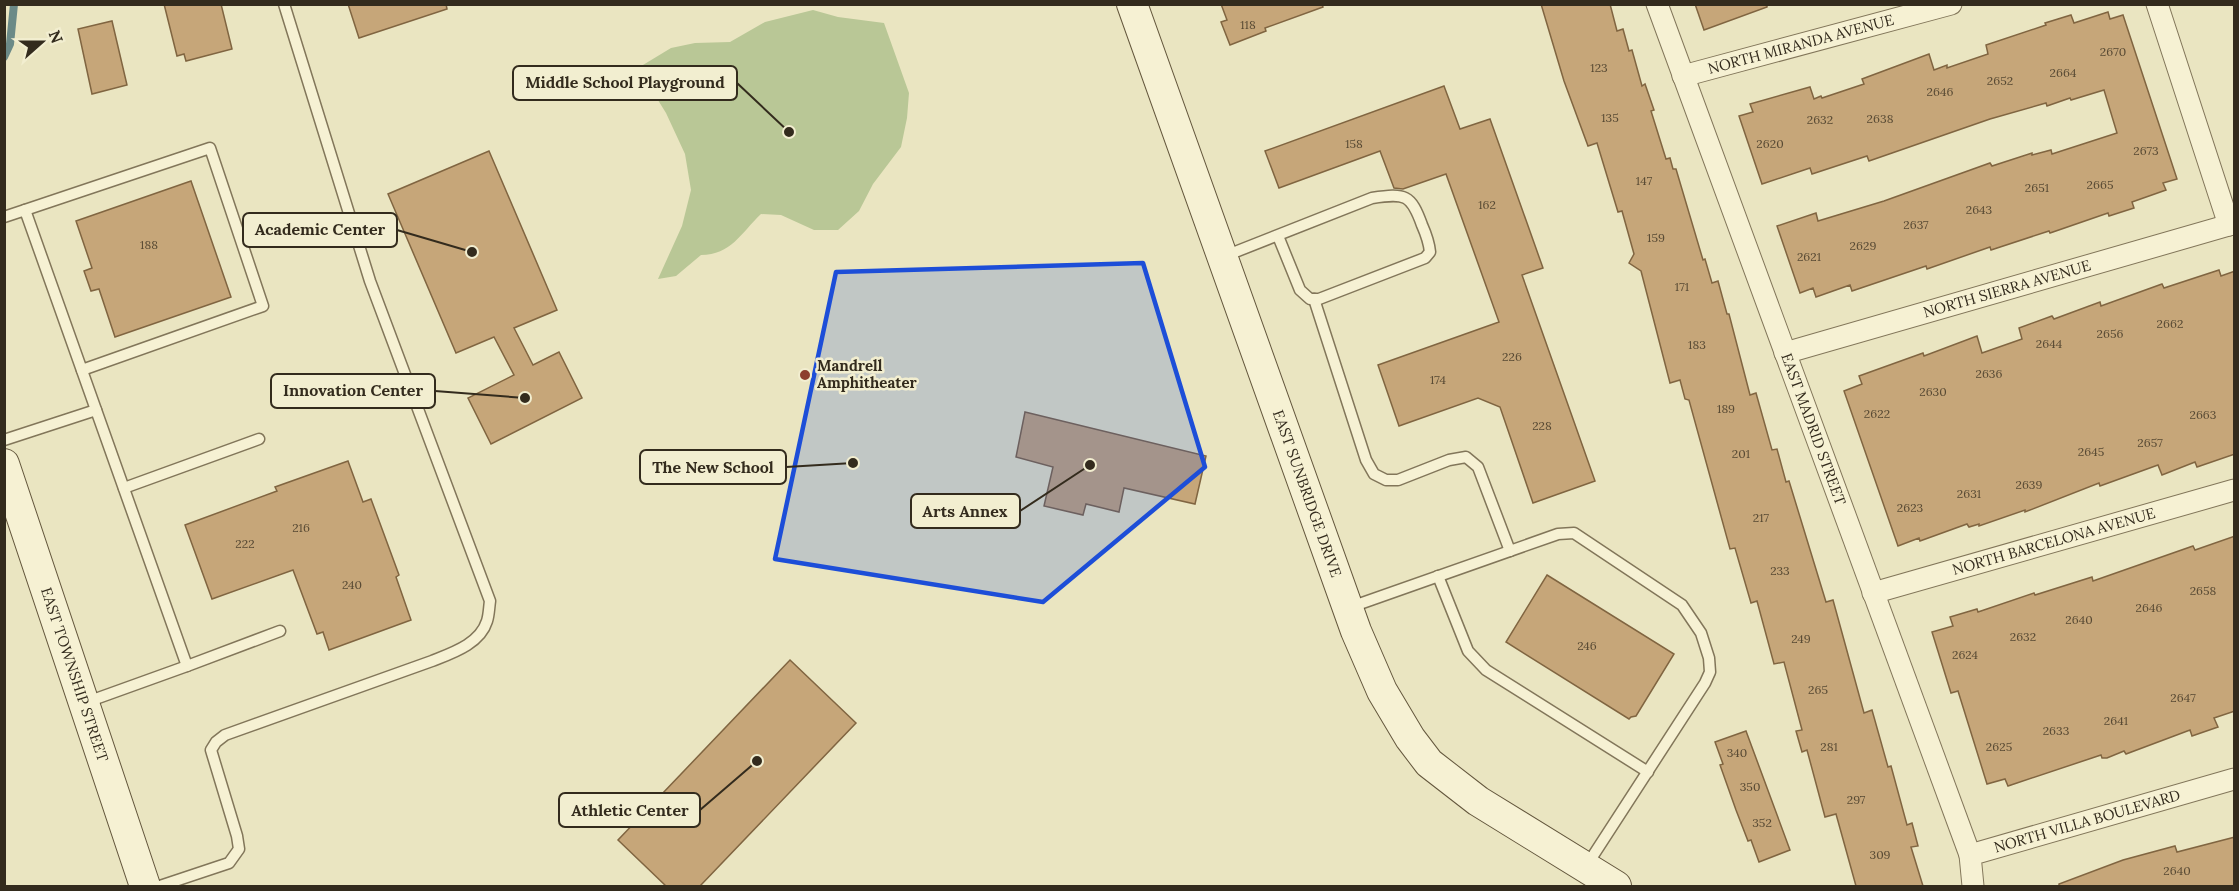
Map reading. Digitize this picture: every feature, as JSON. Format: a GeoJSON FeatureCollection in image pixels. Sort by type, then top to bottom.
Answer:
{"type":"FeatureCollection","features":[{"type":"Feature","properties":{"kind":"street","name":"EAST SUNBRIDGE DRIVE"},"geometry":{"type":"LineString","coordinates":[[1132,4],[1348,608],[1382,691],[1410,738],[1429,763],[1478,801],[1616,886]]}},
{"type":"Feature","properties":{"kind":"street","name":"EAST MADRID STREET"},"geometry":{"type":"LineString","coordinates":[[1657,4],[1970,855]]}},
{"type":"Feature","properties":{"kind":"street","name":"NORTH MIRANDA AVENUE"},"geometry":{"type":"LineString","coordinates":[[1683,76],[1951,4]]}},
{"type":"Feature","properties":{"kind":"street"},"geometry":{"type":"LineString","coordinates":[[2157,4],[2232,224]]}},
{"type":"Feature","properties":{"kind":"street","name":"NORTH SIERRA AVENUE"},"geometry":{"type":"LineString","coordinates":[[1785,353],[2232,224]]}},
{"type":"Feature","properties":{"kind":"street","name":"EAST TOWNSHIP STREET"},"geometry":{"type":"LineString","coordinates":[[4,464],[145,886]]}},
{"type":"Feature","properties":{"kind":"street","name":"NORTH BARCELONA AVENUE"},"geometry":{"type":"LineString","coordinates":[[1873,593],[2235,490]]}},
{"type":"Feature","properties":{"kind":"street","name":"NORTH VILLA BOULEVARD"},"geometry":{"type":"LineString","coordinates":[[1970,855],[2235,779]]}},
{"type":"Feature","properties":{"kind":"street"},"geometry":{"type":"LineString","coordinates":[[1970,855],[1973,886]]}},
{"type":"Feature","properties":{"kind":"lane"},"geometry":{"type":"LineString","coordinates":[[160,886],[229,863],[239,849],[211,750],[216,742],[225,735],[432,661],[464,647],[475,638],[486,623],[490,601],[370,281],[284,4]]}},
{"type":"Feature","properties":{"kind":"lane"},"geometry":{"type":"LineString","coordinates":[[4,217],[210,148],[263,306],[82,370]]}},
{"type":"Feature","properties":{"kind":"lane"},"geometry":{"type":"LineString","coordinates":[[1222,257],[1372,198],[1389,196],[1406,198],[1414,204],[1430,244],[1430,252],[1425,258],[1314,299],[1304,295],[1300,290],[1278,236]]}},
{"type":"Feature","properties":{"kind":"lane"},"geometry":{"type":"LineString","coordinates":[[25,210],[187,666]]}},
{"type":"Feature","properties":{"kind":"lane"},"geometry":{"type":"LineString","coordinates":[[1314,299],[1366,460],[1374,474],[1386,480],[1398,480],[1449,460],[1466,457],[1478,467],[1509,551]]}},
{"type":"Feature","properties":{"kind":"lane"},"geometry":{"type":"LineString","coordinates":[[4,440],[96,410]]}},
{"type":"Feature","properties":{"kind":"lane"},"geometry":{"type":"LineString","coordinates":[[124,488],[259,439]]}},
{"type":"Feature","properties":{"kind":"lane"},"geometry":{"type":"LineString","coordinates":[[1348,608],[1558,534],[1574,533],[1682,605],[1701,633],[1709,658],[1710,672],[1585,868]]}},
{"type":"Feature","properties":{"kind":"lane"},"geometry":{"type":"LineString","coordinates":[[1438,576],[1468,651],[1486,670],[1648,771]]}},
{"type":"Feature","properties":{"kind":"lane"},"geometry":{"type":"LineString","coordinates":[[84,704],[280,631]]}},
{"type":"Feature","properties":{"kind":"highlighted area"},"geometry":{"type":"Polygon","coordinates":[[[1143,263],[1205,467],[1043,602],[775,559],[836,272],[1143,263]]]}},
{"type":"Feature","properties":{"kind":"green space"},"geometry":{"type":"Polygon","coordinates":[[[813,10],[838,17],[884,23],[909,93],[901,147],[873,184],[859,211],[838,230],[814,230],[781,215],[761,214],[728,247],[711,254],[701,255],[676,276],[658,279],[682,226],[691,190],[685,154],[666,113],[638,68],[671,48],[695,43],[730,42],[765,22],[813,10]]]}},
{"type":"Feature","properties":{"kind":"building"},"geometry":{"type":"Polygon","coordinates":[[[164,4],[221,4],[232,49],[186,61],[184,54],[177,56],[164,4]]]}},
{"type":"Feature","properties":{"kind":"building"},"geometry":{"type":"Polygon","coordinates":[[[348,4],[446,4],[447,9],[359,38],[348,4]]]}},
{"type":"Feature","properties":{"kind":"building"},"geometry":{"type":"Polygon","coordinates":[[[1221,4],[1322,4],[1323,7],[1265,28],[1266,31],[1230,45],[1221,22],[1227,20],[1221,4]]]}},
{"type":"Feature","properties":{"kind":"building"},"geometry":{"type":"Polygon","coordinates":[[[1541,4],[1610,4],[1617,31],[1623,29],[1629,51],[1632,50],[1642,86],[1645,84],[1654,110],[1651,111],[1666,159],[1670,158],[1673,169],[1676,169],[1703,260],[1705,259],[1712,283],[1718,281],[1750,395],[1756,393],[1772,450],[1777,449],[1786,482],[1789,481],[1826,602],[1833,600],[1864,713],[1872,710],[1888,767],[1891,766],[1907,825],[1912,823],[1918,846],[1911,847],[1923,886],[1856,886],[1836,814],[1825,817],[1807,750],[1802,752],[1796,731],[1802,730],[1784,662],[1774,664],[1757,601],[1751,603],[1735,548],[1730,549],[1689,400],[1685,399],[1680,380],[1670,383],[1641,271],[1629,263],[1634,254],[1622,211],[1618,212],[1597,143],[1588,146],[1564,81],[1541,4]]]}},
{"type":"Feature","properties":{"kind":"building"},"geometry":{"type":"Polygon","coordinates":[[[1695,4],[1767,4],[1767,7],[1704,30],[1695,4]]]}},
{"type":"Feature","properties":{"kind":"building"},"geometry":{"type":"Polygon","coordinates":[[[2108,12],[2110,19],[2123,15],[2177,179],[2163,183],[2166,190],[2132,202],[2134,208],[2109,216],[2108,213],[1991,250],[1990,247],[1927,269],[1926,266],[1852,291],[1850,285],[1816,297],[1813,288],[1800,293],[1777,226],[1816,213],[1818,221],[1884,201],[1990,163],[1992,166],[2032,153],[2032,155],[2051,150],[2052,154],[2117,133],[2104,90],[1990,119],[1869,161],[1867,156],[1812,174],[1810,168],[1762,184],[1739,116],[1753,112],[1750,104],[1810,87],[1814,99],[1821,96],[1822,98],[1864,84],[1862,79],[1929,54],[1934,70],[1947,65],[1947,68],[1988,54],[1986,45],[2046,25],[2045,23],[2071,15],[2074,23],[2108,12]]]}},
{"type":"Feature","properties":{"kind":"building"},"geometry":{"type":"Polygon","coordinates":[[[112,21],[127,85],[92,94],[78,29],[112,21]]]}},
{"type":"Feature","properties":{"kind":"building"},"geometry":{"type":"Polygon","coordinates":[[[1444,86],[1460,129],[1490,119],[1543,268],[1522,275],[1595,481],[1533,503],[1500,407],[1478,398],[1399,426],[1378,365],[1499,322],[1446,174],[1403,189],[1394,188],[1380,151],[1279,188],[1265,151],[1444,86]]]}},
{"type":"Feature","properties":{"kind":"building"},"geometry":{"type":"Polygon","coordinates":[[[489,151],[557,310],[514,328],[533,365],[559,352],[582,398],[491,444],[468,398],[514,375],[494,337],[456,353],[388,194],[489,151]]]}},
{"type":"Feature","properties":{"kind":"building"},"geometry":{"type":"Polygon","coordinates":[[[191,181],[231,297],[115,337],[99,289],[91,291],[84,271],[92,268],[76,221],[191,181]]]}},
{"type":"Feature","properties":{"kind":"building"},"geometry":{"type":"Polygon","coordinates":[[[2219,270],[2221,276],[2235,271],[2235,454],[2197,467],[2195,462],[2162,475],[2158,465],[2100,486],[2099,483],[2025,512],[2025,510],[1979,526],[1979,524],[1969,527],[1967,524],[1920,541],[1919,538],[1898,546],[1844,391],[1862,384],[1859,376],[1923,353],[1924,356],[1977,336],[1982,353],[2022,339],[2019,328],[2052,316],[2054,319],[2100,302],[2101,306],[2162,284],[2164,288],[2219,270]]]}},
{"type":"Feature","properties":{"kind":"building"},"geometry":{"type":"Polygon","coordinates":[[[1025,412],[1206,456],[1195,504],[1124,488],[1119,512],[1086,504],[1083,515],[1044,506],[1053,467],[1016,457],[1025,412]]]}},
{"type":"Feature","properties":{"kind":"building"},"geometry":{"type":"Polygon","coordinates":[[[348,461],[363,502],[371,499],[399,575],[396,577],[411,620],[329,650],[323,632],[317,634],[293,570],[212,599],[185,525],[277,491],[275,487],[348,461]]]}},
{"type":"Feature","properties":{"kind":"building"},"geometry":{"type":"Polygon","coordinates":[[[2235,536],[2235,711],[2214,718],[2218,727],[2192,736],[2190,730],[2126,754],[2124,751],[2107,758],[2102,758],[2101,755],[2008,786],[2005,779],[1987,784],[1958,691],[1951,693],[1932,632],[1953,626],[1950,617],[1977,609],[1978,612],[2092,577],[2093,581],[2193,546],[2195,550],[2235,536]]]}},
{"type":"Feature","properties":{"kind":"building"},"geometry":{"type":"Polygon","coordinates":[[[1547,575],[1674,654],[1636,716],[1629,719],[1506,642],[1547,575]]]}},
{"type":"Feature","properties":{"kind":"building"},"geometry":{"type":"Polygon","coordinates":[[[790,660],[856,723],[700,886],[666,886],[618,840],[790,660]]]}},
{"type":"Feature","properties":{"kind":"building"},"geometry":{"type":"Polygon","coordinates":[[[1746,731],[1790,850],[1759,862],[1736,810],[1720,765],[1723,764],[1715,742],[1746,731]]]}},
{"type":"Feature","properties":{"kind":"building"},"geometry":{"type":"Polygon","coordinates":[[[2235,837],[2235,886],[2059,886],[2059,884],[2123,860],[2175,846],[2177,852],[2235,837]]]}},
{"type":"Feature","properties":{"kind":"waterway"},"geometry":{"type":"LineString","coordinates":[[4,57],[10,44],[14,4]]}},
{"type":"Feature","properties":{"kind":"place","name":"Middle School Playground"},"geometry":{"type":"Point","coordinates":[789,132]}},
{"type":"Feature","properties":{"kind":"place","name":"Academic Center"},"geometry":{"type":"Point","coordinates":[472,252]}},
{"type":"Feature","properties":{"kind":"place","name":"Mandrell Amphitheater"},"geometry":{"type":"Point","coordinates":[805,375]}},
{"type":"Feature","properties":{"kind":"place","name":"Innovation Center"},"geometry":{"type":"Point","coordinates":[525,398]}},
{"type":"Feature","properties":{"kind":"place","name":"The New School"},"geometry":{"type":"Point","coordinates":[853,463]}},
{"type":"Feature","properties":{"kind":"place","name":"Arts Annex"},"geometry":{"type":"Point","coordinates":[1090,465]}},
{"type":"Feature","properties":{"kind":"place","name":"Athletic Center"},"geometry":{"type":"Point","coordinates":[757,761]}}]}
